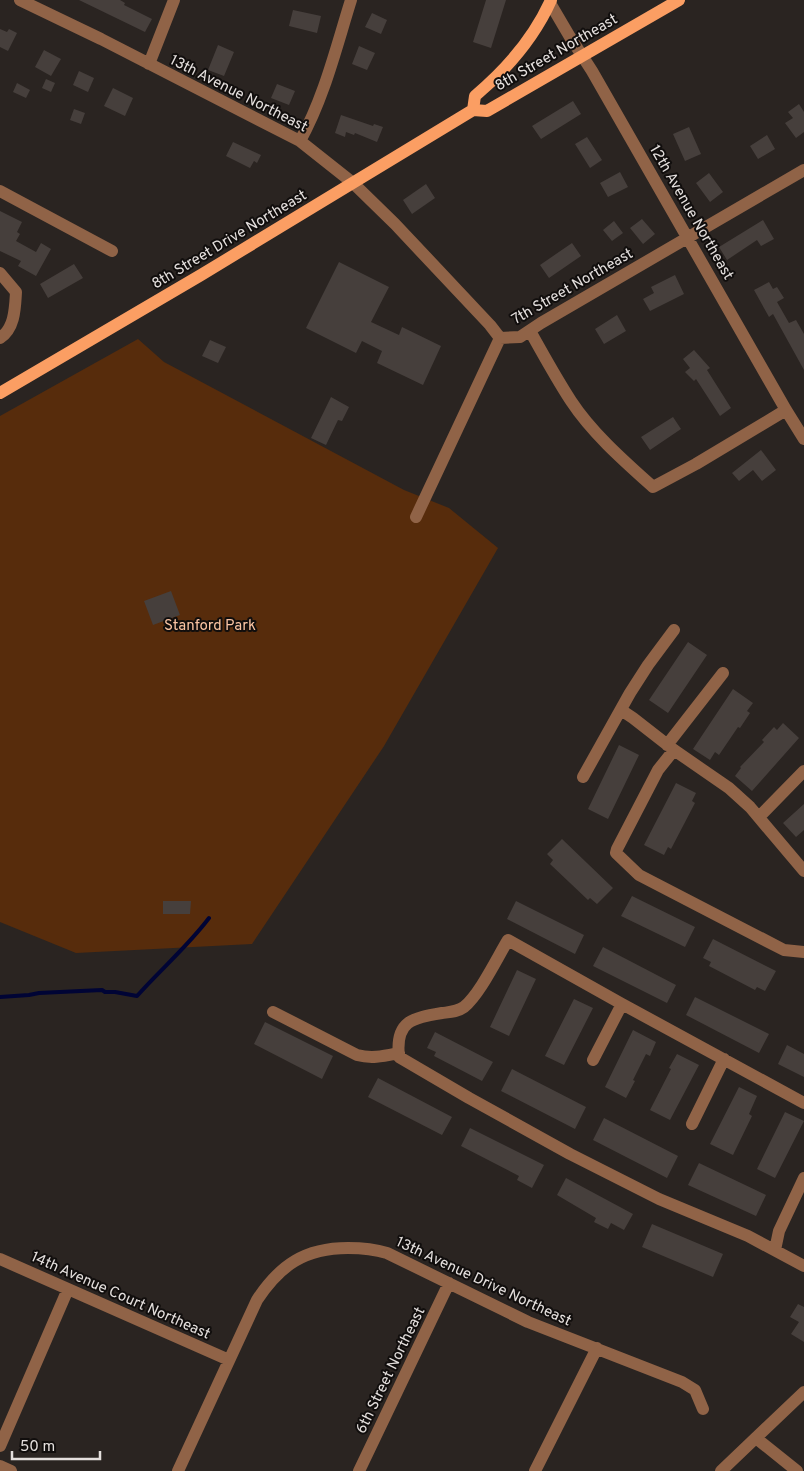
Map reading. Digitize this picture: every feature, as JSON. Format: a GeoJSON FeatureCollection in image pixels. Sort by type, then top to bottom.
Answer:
{"type":"FeatureCollection","features":[{"type":"Feature","properties":{"kind":"main road","name":"8th Street Northeast"},"geometry":{"type":"LineString","coordinates":[[473,110],[487,111],[679,0]]}},
{"type":"Feature","properties":{"kind":"main road"},"geometry":{"type":"LineString","coordinates":[[473,110],[475,96],[501,73],[516,56],[533,33],[550,1]]}},
{"type":"Feature","properties":{"kind":"main road","name":"8th Street Drive Northeast"},"geometry":{"type":"LineString","coordinates":[[0,394],[473,110]]}},
{"type":"Feature","properties":{"kind":"street","name":"13th Avenue Northeast"},"geometry":{"type":"LineString","coordinates":[[20,0],[274,127],[300,142],[353,183],[395,224],[500,338]]}},
{"type":"Feature","properties":{"kind":"street"},"geometry":{"type":"LineString","coordinates":[[149,64],[174,0]]}},
{"type":"Feature","properties":{"kind":"street"},"geometry":{"type":"LineString","coordinates":[[300,142],[310,124],[319,101],[351,0]]}},
{"type":"Feature","properties":{"kind":"street","name":"12th Avenue Northeast"},"geometry":{"type":"LineString","coordinates":[[550,1],[804,439]]}},
{"type":"Feature","properties":{"kind":"street","name":"7th Street Northeast"},"geometry":{"type":"LineString","coordinates":[[416,516],[500,338],[520,337],[804,170]]}},
{"type":"Feature","properties":{"kind":"street"},"geometry":{"type":"LineString","coordinates":[[0,191],[112,252]]}},
{"type":"Feature","properties":{"kind":"street"},"geometry":{"type":"LineString","coordinates":[[0,273],[16,292],[14,317],[6,334],[0,338]]}},
{"type":"Feature","properties":{"kind":"street"},"geometry":{"type":"LineString","coordinates":[[530,331],[571,400],[586,420],[653,487],[696,464],[786,410]]}},
{"type":"Feature","properties":{"kind":"street"},"geometry":{"type":"LineString","coordinates":[[583,777],[648,665],[674,630]]}},
{"type":"Feature","properties":{"kind":"street"},"geometry":{"type":"LineString","coordinates":[[723,673],[671,747],[616,853],[639,875],[663,888],[784,950],[804,952]]}},
{"type":"Feature","properties":{"kind":"street"},"geometry":{"type":"LineString","coordinates":[[621,710],[729,788],[750,807],[804,871]]}},
{"type":"Feature","properties":{"kind":"street"},"geometry":{"type":"LineString","coordinates":[[759,817],[804,771]]}},
{"type":"Feature","properties":{"kind":"street"},"geometry":{"type":"LineString","coordinates":[[804,1103],[508,940],[472,999],[458,1011],[422,1016],[407,1023],[399,1038],[399,1057],[469,1098],[570,1154],[659,1199],[748,1236],[804,1266]]}},
{"type":"Feature","properties":{"kind":"street"},"geometry":{"type":"LineString","coordinates":[[593,1060],[622,1004]]}},
{"type":"Feature","properties":{"kind":"street"},"geometry":{"type":"LineString","coordinates":[[273,1012],[357,1055],[367,1058],[399,1052]]}},
{"type":"Feature","properties":{"kind":"street"},"geometry":{"type":"LineString","coordinates":[[692,1124],[724,1059]]}},
{"type":"Feature","properties":{"kind":"street"},"geometry":{"type":"LineString","coordinates":[[775,1250],[779,1231],[804,1178]]}},
{"type":"Feature","properties":{"kind":"street","name":"13th Avenue Drive Northeast"},"geometry":{"type":"LineString","coordinates":[[178,1471],[252,1310],[264,1289],[293,1262],[309,1254],[338,1248],[387,1252],[528,1322],[682,1382],[695,1390],[703,1409]]}},
{"type":"Feature","properties":{"kind":"street","name":"14th Avenue Court Northeast"},"geometry":{"type":"LineString","coordinates":[[0,1259],[230,1360]]}},
{"type":"Feature","properties":{"kind":"street","name":"6th Street Northeast"},"geometry":{"type":"LineString","coordinates":[[359,1471],[449,1283]]}},
{"type":"Feature","properties":{"kind":"street"},"geometry":{"type":"LineString","coordinates":[[0,1446],[68,1289]]}},
{"type":"Feature","properties":{"kind":"street"},"geometry":{"type":"LineString","coordinates":[[535,1471],[597,1348]]}},
{"type":"Feature","properties":{"kind":"street"},"geometry":{"type":"LineString","coordinates":[[721,1471],[804,1392]]}},
{"type":"Feature","properties":{"kind":"street"},"geometry":{"type":"LineString","coordinates":[[756,1438],[797,1471]]}},
{"type":"Feature","properties":{"kind":"street"},"geometry":{"type":"LineString","coordinates":[[0,1466],[11,1471]]}},
{"type":"Feature","properties":{"kind":"green space","name":"Stanford Park"},"geometry":{"type":"Polygon","coordinates":[[[138,339],[164,362],[404,490],[449,508],[498,548],[384,746],[252,944],[76,953],[0,922],[0,416],[138,339]]]}},
{"type":"Feature","properties":{"kind":"building"},"geometry":{"type":"Polygon","coordinates":[[[79,0],[120,0],[125,3],[124,5],[152,19],[145,32],[79,0]]]}},
{"type":"Feature","properties":{"kind":"building"},"geometry":{"type":"Polygon","coordinates":[[[486,0],[506,0],[491,48],[473,42],[486,0]]]}},
{"type":"Feature","properties":{"kind":"building"},"geometry":{"type":"Polygon","coordinates":[[[293,10],[321,16],[317,33],[289,26],[293,10]]]}},
{"type":"Feature","properties":{"kind":"building"},"geometry":{"type":"Polygon","coordinates":[[[372,13],[387,20],[381,34],[365,27],[372,13]]]}},
{"type":"Feature","properties":{"kind":"building"},"geometry":{"type":"Polygon","coordinates":[[[0,29],[7,32],[9,29],[17,33],[8,51],[0,47],[0,29]]]}},
{"type":"Feature","properties":{"kind":"building"},"geometry":{"type":"Polygon","coordinates":[[[218,45],[234,52],[224,76],[208,70],[218,45]]]}},
{"type":"Feature","properties":{"kind":"building"},"geometry":{"type":"Polygon","coordinates":[[[359,46],[375,53],[367,70],[352,64],[359,46]]]}},
{"type":"Feature","properties":{"kind":"building"},"geometry":{"type":"Polygon","coordinates":[[[44,50],[61,59],[51,76],[35,67],[44,50]]]}},
{"type":"Feature","properties":{"kind":"building"},"geometry":{"type":"Polygon","coordinates":[[[79,71],[94,78],[88,92],[73,85],[79,71]]]}},
{"type":"Feature","properties":{"kind":"building"},"geometry":{"type":"Polygon","coordinates":[[[46,79],[55,83],[51,92],[42,88],[46,79]]]}},
{"type":"Feature","properties":{"kind":"building"},"geometry":{"type":"Polygon","coordinates":[[[17,83],[30,90],[26,98],[13,92],[17,83]]]}},
{"type":"Feature","properties":{"kind":"building"},"geometry":{"type":"Polygon","coordinates":[[[277,84],[295,91],[289,105],[271,98],[277,84]]]}},
{"type":"Feature","properties":{"kind":"building"},"geometry":{"type":"Polygon","coordinates":[[[113,88],[133,98],[125,116],[104,106],[113,88]]]}},
{"type":"Feature","properties":{"kind":"building"},"geometry":{"type":"Polygon","coordinates":[[[573,101],[581,114],[541,139],[532,126],[573,101]]]}},
{"type":"Feature","properties":{"kind":"building"},"geometry":{"type":"Polygon","coordinates":[[[799,104],[804,112],[804,132],[796,138],[785,123],[793,118],[788,112],[799,104]]]}},
{"type":"Feature","properties":{"kind":"building"},"geometry":{"type":"Polygon","coordinates":[[[74,109],[85,113],[81,124],[70,120],[74,109]]]}},
{"type":"Feature","properties":{"kind":"building"},"geometry":{"type":"Polygon","coordinates":[[[341,115],[373,126],[374,124],[383,127],[377,142],[355,133],[354,135],[346,132],[345,137],[335,133],[341,115]]]}},
{"type":"Feature","properties":{"kind":"building"},"geometry":{"type":"Polygon","coordinates":[[[689,127],[701,154],[685,161],[673,134],[689,127]]]}},
{"type":"Feature","properties":{"kind":"building"},"geometry":{"type":"Polygon","coordinates":[[[767,135],[775,149],[758,159],[750,146],[767,135]]]}},
{"type":"Feature","properties":{"kind":"building"},"geometry":{"type":"Polygon","coordinates":[[[587,137],[602,160],[590,168],[575,144],[587,137]]]}},
{"type":"Feature","properties":{"kind":"building"},"geometry":{"type":"Polygon","coordinates":[[[233,142],[261,155],[257,163],[254,161],[250,168],[226,156],[233,142]]]}},
{"type":"Feature","properties":{"kind":"building"},"geometry":{"type":"Polygon","coordinates":[[[620,172],[628,187],[608,197],[600,183],[620,172]]]}},
{"type":"Feature","properties":{"kind":"building"},"geometry":{"type":"Polygon","coordinates":[[[709,173],[723,192],[710,202],[696,183],[709,173]]]}},
{"type":"Feature","properties":{"kind":"building"},"geometry":{"type":"Polygon","coordinates":[[[426,184],[435,198],[412,214],[403,200],[426,184]]]}},
{"type":"Feature","properties":{"kind":"building"},"geometry":{"type":"Polygon","coordinates":[[[0,211],[22,222],[17,232],[20,234],[16,241],[36,252],[41,243],[51,249],[36,276],[18,266],[21,261],[0,251],[0,211]]]}},
{"type":"Feature","properties":{"kind":"building"},"geometry":{"type":"Polygon","coordinates":[[[642,219],[655,234],[643,244],[630,228],[642,219]]]}},
{"type":"Feature","properties":{"kind":"building"},"geometry":{"type":"Polygon","coordinates":[[[763,220],[774,239],[761,246],[757,240],[727,260],[719,247],[763,220]]]}},
{"type":"Feature","properties":{"kind":"building"},"geometry":{"type":"Polygon","coordinates":[[[614,221],[623,233],[612,241],[603,230],[614,221]]]}},
{"type":"Feature","properties":{"kind":"building"},"geometry":{"type":"Polygon","coordinates":[[[572,243],[581,256],[549,278],[540,265],[572,243]]]}},
{"type":"Feature","properties":{"kind":"building"},"geometry":{"type":"Polygon","coordinates":[[[339,262],[389,287],[371,322],[399,335],[402,327],[441,346],[423,385],[377,363],[382,351],[362,341],[356,353],[306,328],[339,262]]]}},
{"type":"Feature","properties":{"kind":"building"},"geometry":{"type":"Polygon","coordinates":[[[74,264],[83,278],[48,298],[40,284],[74,264]]]}},
{"type":"Feature","properties":{"kind":"building"},"geometry":{"type":"Polygon","coordinates":[[[675,275],[684,294],[650,311],[643,299],[654,293],[651,287],[675,275]]]}},
{"type":"Feature","properties":{"kind":"building"},"geometry":{"type":"Polygon","coordinates":[[[769,282],[773,289],[777,287],[784,298],[777,302],[789,323],[796,320],[804,334],[804,370],[773,314],[769,317],[754,290],[769,282]]]}},
{"type":"Feature","properties":{"kind":"building"},"geometry":{"type":"Polygon","coordinates":[[[617,315],[626,331],[604,344],[595,329],[617,315]]]}},
{"type":"Feature","properties":{"kind":"building"},"geometry":{"type":"Polygon","coordinates":[[[210,340],[226,347],[218,363],[202,356],[210,340]]]}},
{"type":"Feature","properties":{"kind":"building"},"geometry":{"type":"Polygon","coordinates":[[[694,350],[710,368],[707,370],[731,408],[720,416],[696,379],[694,381],[685,372],[690,368],[683,359],[694,350]]]}},
{"type":"Feature","properties":{"kind":"building"},"geometry":{"type":"Polygon","coordinates":[[[331,397],[349,407],[342,421],[338,420],[326,445],[311,438],[331,397]]]}},
{"type":"Feature","properties":{"kind":"building"},"geometry":{"type":"Polygon","coordinates":[[[673,417],[681,429],[650,450],[641,437],[673,417]]]}},
{"type":"Feature","properties":{"kind":"building"},"geometry":{"type":"Polygon","coordinates":[[[761,450],[776,470],[762,481],[753,470],[739,481],[732,473],[761,450]]]}},
{"type":"Feature","properties":{"kind":"building"},"geometry":{"type":"Polygon","coordinates":[[[171,591],[180,615],[153,625],[144,601],[171,591]]]}},
{"type":"Feature","properties":{"kind":"building"},"geometry":{"type":"Polygon","coordinates":[[[688,642],[707,655],[668,713],[649,700],[688,642]]]}},
{"type":"Feature","properties":{"kind":"building"},"geometry":{"type":"Polygon","coordinates":[[[733,689],[753,703],[747,711],[750,713],[719,755],[715,752],[710,760],[693,749],[733,689]]]}},
{"type":"Feature","properties":{"kind":"building"},"geometry":{"type":"Polygon","coordinates":[[[783,723],[799,738],[752,791],[735,776],[740,767],[764,742],[762,740],[774,727],[777,730],[783,723]]]}},
{"type":"Feature","properties":{"kind":"building"},"geometry":{"type":"Polygon","coordinates":[[[619,745],[639,755],[608,819],[588,809],[619,745]]]}},
{"type":"Feature","properties":{"kind":"building"},"geometry":{"type":"Polygon","coordinates":[[[676,783],[696,793],[692,801],[695,803],[671,849],[668,847],[664,855],[644,845],[676,783]]]}},
{"type":"Feature","properties":{"kind":"building"},"geometry":{"type":"Polygon","coordinates":[[[804,804],[804,830],[796,837],[783,823],[804,804]]]}},
{"type":"Feature","properties":{"kind":"building"},"geometry":{"type":"Polygon","coordinates":[[[562,839],[613,888],[597,904],[590,898],[588,900],[550,864],[553,860],[547,854],[562,839]]]}},
{"type":"Feature","properties":{"kind":"building"},"geometry":{"type":"Polygon","coordinates":[[[632,896],[695,927],[685,947],[621,916],[632,896]]]}},
{"type":"Feature","properties":{"kind":"building"},"geometry":{"type":"Polygon","coordinates":[[[163,901],[191,901],[190,914],[163,914],[163,901]]]}},
{"type":"Feature","properties":{"kind":"building"},"geometry":{"type":"Polygon","coordinates":[[[516,901],[584,935],[575,954],[507,919],[516,901]]]}},
{"type":"Feature","properties":{"kind":"building"},"geometry":{"type":"Polygon","coordinates":[[[713,939],[776,971],[765,991],[757,987],[755,990],[709,966],[711,962],[703,958],[713,939]]]}},
{"type":"Feature","properties":{"kind":"building"},"geometry":{"type":"Polygon","coordinates":[[[603,947],[676,985],[667,1003],[593,966],[603,947]]]}},
{"type":"Feature","properties":{"kind":"building"},"geometry":{"type":"Polygon","coordinates":[[[517,970],[536,979],[509,1036],[490,1027],[517,970]]]}},
{"type":"Feature","properties":{"kind":"building"},"geometry":{"type":"Polygon","coordinates":[[[695,997],[769,1034],[759,1053],[686,1015],[695,997]]]}},
{"type":"Feature","properties":{"kind":"building"},"geometry":{"type":"Polygon","coordinates":[[[574,999],[593,1008],[564,1065],[545,1056],[574,999]]]}},
{"type":"Feature","properties":{"kind":"building"},"geometry":{"type":"Polygon","coordinates":[[[265,1022],[333,1056],[322,1079],[254,1044],[265,1022]]]}},
{"type":"Feature","properties":{"kind":"building"},"geometry":{"type":"Polygon","coordinates":[[[633,1030],[656,1042],[650,1056],[646,1054],[626,1098],[605,1087],[633,1030]]]}},
{"type":"Feature","properties":{"kind":"building"},"geometry":{"type":"Polygon","coordinates":[[[435,1032],[493,1062],[482,1081],[434,1056],[436,1052],[427,1048],[435,1032]]]}},
{"type":"Feature","properties":{"kind":"building"},"geometry":{"type":"Polygon","coordinates":[[[787,1045],[804,1054],[804,1077],[778,1064],[787,1045]]]}},
{"type":"Feature","properties":{"kind":"building"},"geometry":{"type":"Polygon","coordinates":[[[677,1054],[699,1065],[670,1120],[650,1110],[677,1054]]]}},
{"type":"Feature","properties":{"kind":"building"},"geometry":{"type":"Polygon","coordinates":[[[512,1069],[586,1107],[575,1129],[501,1091],[512,1069]]]}},
{"type":"Feature","properties":{"kind":"building"},"geometry":{"type":"Polygon","coordinates":[[[378,1078],[452,1117],[442,1135],[368,1097],[378,1078]]]}},
{"type":"Feature","properties":{"kind":"building"},"geometry":{"type":"Polygon","coordinates":[[[739,1087],[757,1096],[749,1114],[752,1116],[733,1155],[710,1144],[739,1087]]]}},
{"type":"Feature","properties":{"kind":"building"},"geometry":{"type":"Polygon","coordinates":[[[785,1112],[804,1121],[775,1178],[757,1169],[785,1112]]]}},
{"type":"Feature","properties":{"kind":"building"},"geometry":{"type":"Polygon","coordinates":[[[604,1118],[678,1156],[667,1178],[593,1140],[604,1118]]]}},
{"type":"Feature","properties":{"kind":"building"},"geometry":{"type":"Polygon","coordinates":[[[470,1128],[544,1165],[532,1188],[517,1180],[519,1176],[461,1146],[470,1128]]]}},
{"type":"Feature","properties":{"kind":"building"},"geometry":{"type":"Polygon","coordinates":[[[699,1163],[766,1195],[756,1216],[688,1185],[699,1163]]]}},
{"type":"Feature","properties":{"kind":"building"},"geometry":{"type":"Polygon","coordinates":[[[566,1178],[633,1214],[624,1230],[611,1223],[608,1229],[594,1222],[596,1218],[557,1195],[566,1178]]]}},
{"type":"Feature","properties":{"kind":"building"},"geometry":{"type":"Polygon","coordinates":[[[652,1224],[723,1254],[713,1277],[642,1247],[652,1224]]]}},
{"type":"Feature","properties":{"kind":"building"},"geometry":{"type":"Polygon","coordinates":[[[798,1304],[804,1307],[804,1342],[791,1334],[799,1322],[790,1317],[798,1304]]]}},
{"type":"Feature","properties":{"kind":"waterway"},"geometry":{"type":"LineString","coordinates":[[0,997],[102,990],[137,996],[209,918]]}}]}
